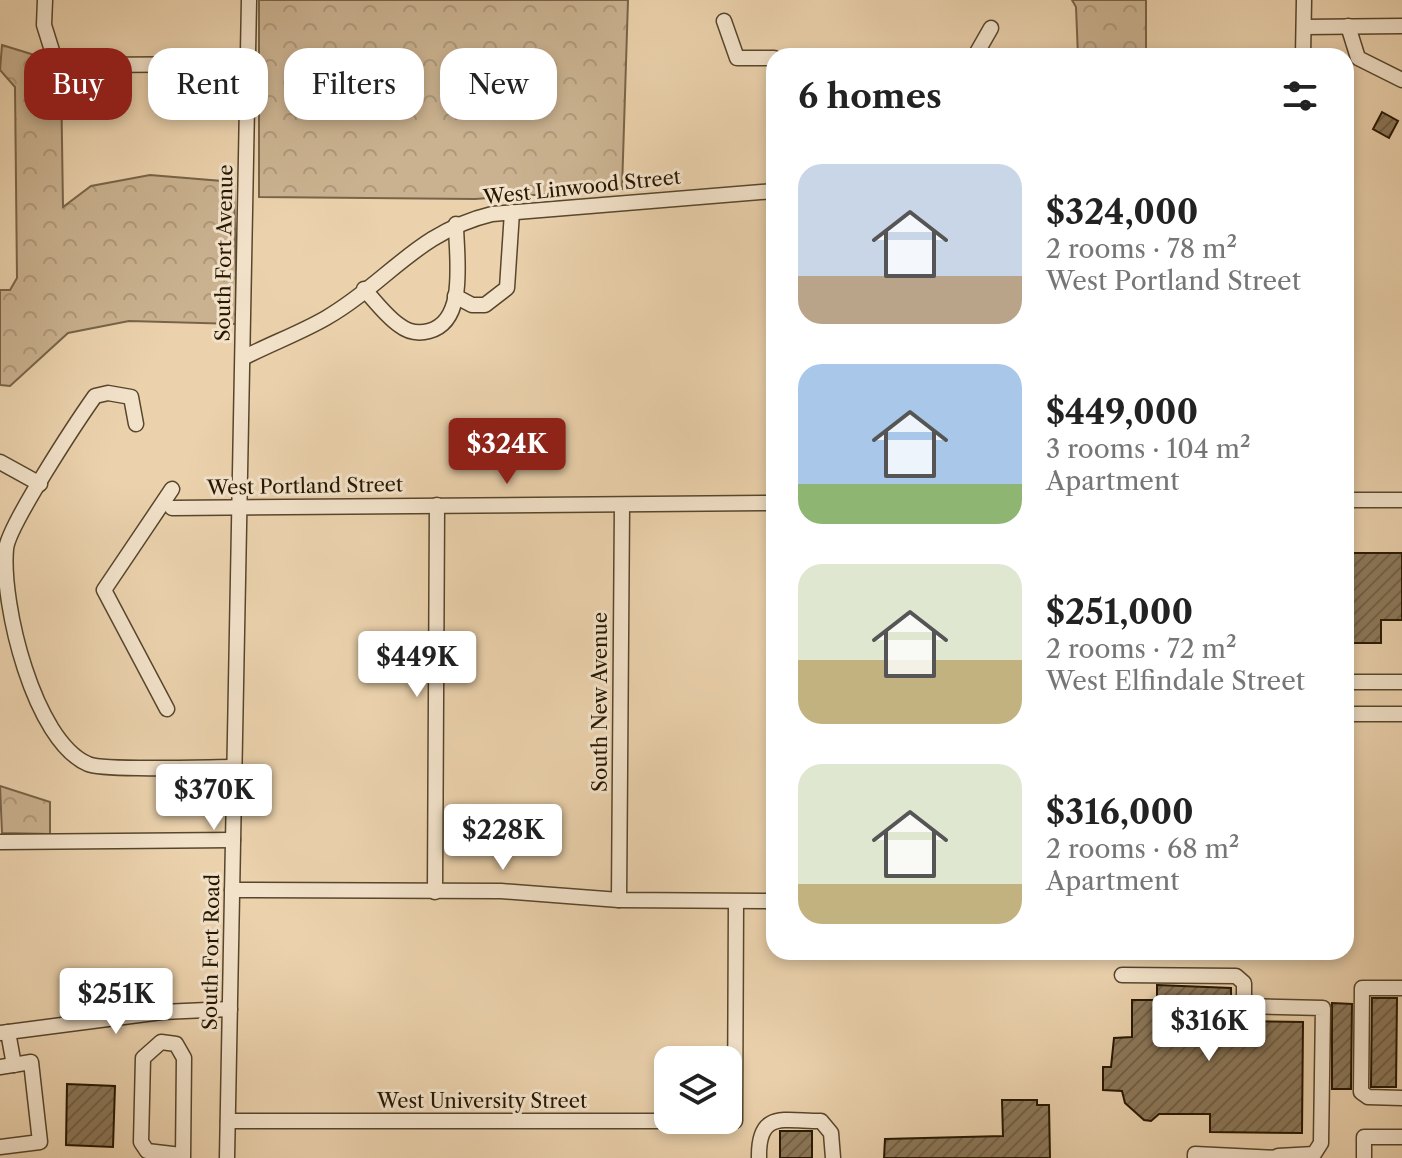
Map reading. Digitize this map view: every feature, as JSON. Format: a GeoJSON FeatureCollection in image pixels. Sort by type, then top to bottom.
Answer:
{"type":"FeatureCollection","features":[{"type":"Feature","properties":{"kind":"street"},"geometry":{"type":"LineString","coordinates":[[45,0],[44,25],[54,57],[84,65],[148,65]]}},
{"type":"Feature","properties":{"kind":"street","name":"South Fort Avenue"},"geometry":{"type":"LineString","coordinates":[[248,48],[249,0]]}},
{"type":"Feature","properties":{"kind":"street"},"geometry":{"type":"LineString","coordinates":[[1303,48],[1304,0]]}},
{"type":"Feature","properties":{"kind":"street"},"geometry":{"type":"LineString","coordinates":[[724,21],[737,58],[766,58]]}},
{"type":"Feature","properties":{"kind":"street"},"geometry":{"type":"LineString","coordinates":[[1348,26],[1358,58],[1402,80]]}},
{"type":"Feature","properties":{"kind":"street"},"geometry":{"type":"LineString","coordinates":[[1304,27],[1402,26]]}},
{"type":"Feature","properties":{"kind":"street"},"geometry":{"type":"LineString","coordinates":[[980,48],[991,28]]}},
{"type":"Feature","properties":{"kind":"street","name":"South Fort Avenue"},"geometry":{"type":"LineString","coordinates":[[240,506],[246,120]]}},
{"type":"Feature","properties":{"kind":"street","name":"West Linwood Street"},"geometry":{"type":"LineString","coordinates":[[243,358],[327,317],[442,230],[456,224],[512,212],[766,192]]}},
{"type":"Feature","properties":{"kind":"street"},"geometry":{"type":"LineString","coordinates":[[455,296],[472,305],[485,305],[507,288],[512,212]]}},
{"type":"Feature","properties":{"kind":"street"},"geometry":{"type":"LineString","coordinates":[[364,289],[396,323],[411,332],[432,330],[446,322],[455,296],[456,224]]}},
{"type":"Feature","properties":{"kind":"street"},"geometry":{"type":"LineString","coordinates":[[136,424],[131,397],[108,393],[95,396],[14,528],[3,553],[25,675],[56,741],[89,765],[234,767]]}},
{"type":"Feature","properties":{"kind":"street"},"geometry":{"type":"LineString","coordinates":[[0,462],[40,484]]}},
{"type":"Feature","properties":{"kind":"street"},"geometry":{"type":"LineString","coordinates":[[167,709],[104,590],[172,489]]}},
{"type":"Feature","properties":{"kind":"street"},"geometry":{"type":"LineString","coordinates":[[1354,500],[1402,500]]}},
{"type":"Feature","properties":{"kind":"street","name":"West Portland Street"},"geometry":{"type":"LineString","coordinates":[[172,508],[766,503]]}},
{"type":"Feature","properties":{"kind":"street"},"geometry":{"type":"LineString","coordinates":[[435,892],[437,505]]}},
{"type":"Feature","properties":{"kind":"street","name":"South New Avenue"},"geometry":{"type":"LineString","coordinates":[[619,900],[622,505]]}},
{"type":"Feature","properties":{"kind":"street","name":"South Fort Road"},"geometry":{"type":"LineString","coordinates":[[227,1158],[240,506]]}},
{"type":"Feature","properties":{"kind":"street"},"geometry":{"type":"LineString","coordinates":[[1354,682],[1402,682]]}},
{"type":"Feature","properties":{"kind":"street"},"geometry":{"type":"LineString","coordinates":[[1354,714],[1402,714]]}},
{"type":"Feature","properties":{"kind":"street"},"geometry":{"type":"LineString","coordinates":[[0,842],[233,840]]}},
{"type":"Feature","properties":{"kind":"street"},"geometry":{"type":"LineString","coordinates":[[232,890],[532,892],[619,900],[766,901]]}},
{"type":"Feature","properties":{"kind":"street","name":"West University Street"},"geometry":{"type":"LineString","coordinates":[[228,1121],[735,1121],[736,902]]}},
{"type":"Feature","properties":{"kind":"street"},"geometry":{"type":"LineString","coordinates":[[1122,975],[1236,976],[1244,983],[1244,1006],[1323,1008],[1321,1143],[1314,1154],[1278,1157],[1195,1154],[1195,1158]]}},
{"type":"Feature","properties":{"kind":"street"},"geometry":{"type":"LineString","coordinates":[[1402,988],[1362,988],[1361,1092],[1368,1097],[1402,1098]]}},
{"type":"Feature","properties":{"kind":"street"},"geometry":{"type":"LineString","coordinates":[[0,1147],[40,1142],[31,1062],[7,1066],[4,1032],[162,1012],[230,1009]]}},
{"type":"Feature","properties":{"kind":"street"},"geometry":{"type":"LineString","coordinates":[[161,1042],[176,1044],[184,1058],[182,1156],[147,1151],[141,1142],[143,1058],[161,1042]]}},
{"type":"Feature","properties":{"kind":"street"},"geometry":{"type":"LineString","coordinates":[[759,1158],[759,1139],[763,1127],[771,1121],[821,1121],[831,1133],[833,1158]]}},
{"type":"Feature","properties":{"kind":"street"},"geometry":{"type":"LineString","coordinates":[[1364,1158],[1364,1137],[1402,1137]]}},
{"type":"Feature","properties":{"kind":"green space"},"geometry":{"type":"Polygon","coordinates":[[[259,0],[628,0],[622,189],[475,199],[259,197],[259,120],[268,120],[268,48],[259,48],[259,0]]]}},
{"type":"Feature","properties":{"kind":"green space"},"geometry":{"type":"Polygon","coordinates":[[[1072,0],[1146,0],[1146,48],[1078,48],[1076,7],[1072,0]]]}},
{"type":"Feature","properties":{"kind":"green space"},"geometry":{"type":"Polygon","coordinates":[[[2,45],[24,52],[24,120],[62,120],[63,207],[91,186],[150,175],[234,182],[237,324],[129,321],[68,333],[10,386],[0,385],[0,290],[10,290],[17,278],[15,87],[0,70],[2,45]]]}},
{"type":"Feature","properties":{"kind":"green space"},"geometry":{"type":"Polygon","coordinates":[[[0,786],[50,802],[50,834],[2,833],[0,786]]]}},
{"type":"Feature","properties":{"kind":"building"},"geometry":{"type":"Polygon","coordinates":[[[1382,112],[1398,121],[1389,138],[1373,129],[1382,112]]]}},
{"type":"Feature","properties":{"kind":"building"},"geometry":{"type":"Polygon","coordinates":[[[1354,553],[1402,553],[1402,620],[1381,620],[1381,643],[1354,643],[1354,553]]]}},
{"type":"Feature","properties":{"kind":"building"},"geometry":{"type":"Polygon","coordinates":[[[1157,985],[1231,988],[1231,1021],[1303,1022],[1302,1133],[1210,1132],[1210,1114],[1159,1114],[1151,1121],[1144,1120],[1125,1103],[1122,1091],[1103,1090],[1103,1067],[1111,1067],[1114,1038],[1132,1037],[1132,1000],[1157,1000],[1157,985]]]}},
{"type":"Feature","properties":{"kind":"building"},"geometry":{"type":"Polygon","coordinates":[[[1372,998],[1397,998],[1396,1087],[1371,1087],[1372,998]]]}},
{"type":"Feature","properties":{"kind":"building"},"geometry":{"type":"Polygon","coordinates":[[[1332,1003],[1352,1004],[1351,1089],[1332,1089],[1332,1003]]]}},
{"type":"Feature","properties":{"kind":"building"},"geometry":{"type":"Polygon","coordinates":[[[67,1084],[115,1086],[113,1147],[66,1145],[67,1084]]]}},
{"type":"Feature","properties":{"kind":"building"},"geometry":{"type":"Polygon","coordinates":[[[1002,1100],[1037,1100],[1037,1105],[1049,1105],[1050,1158],[884,1158],[885,1139],[1003,1136],[1002,1100]]]}},
{"type":"Feature","properties":{"kind":"building"},"geometry":{"type":"Polygon","coordinates":[[[780,1131],[812,1131],[812,1158],[780,1158],[780,1131]]]}}]}
